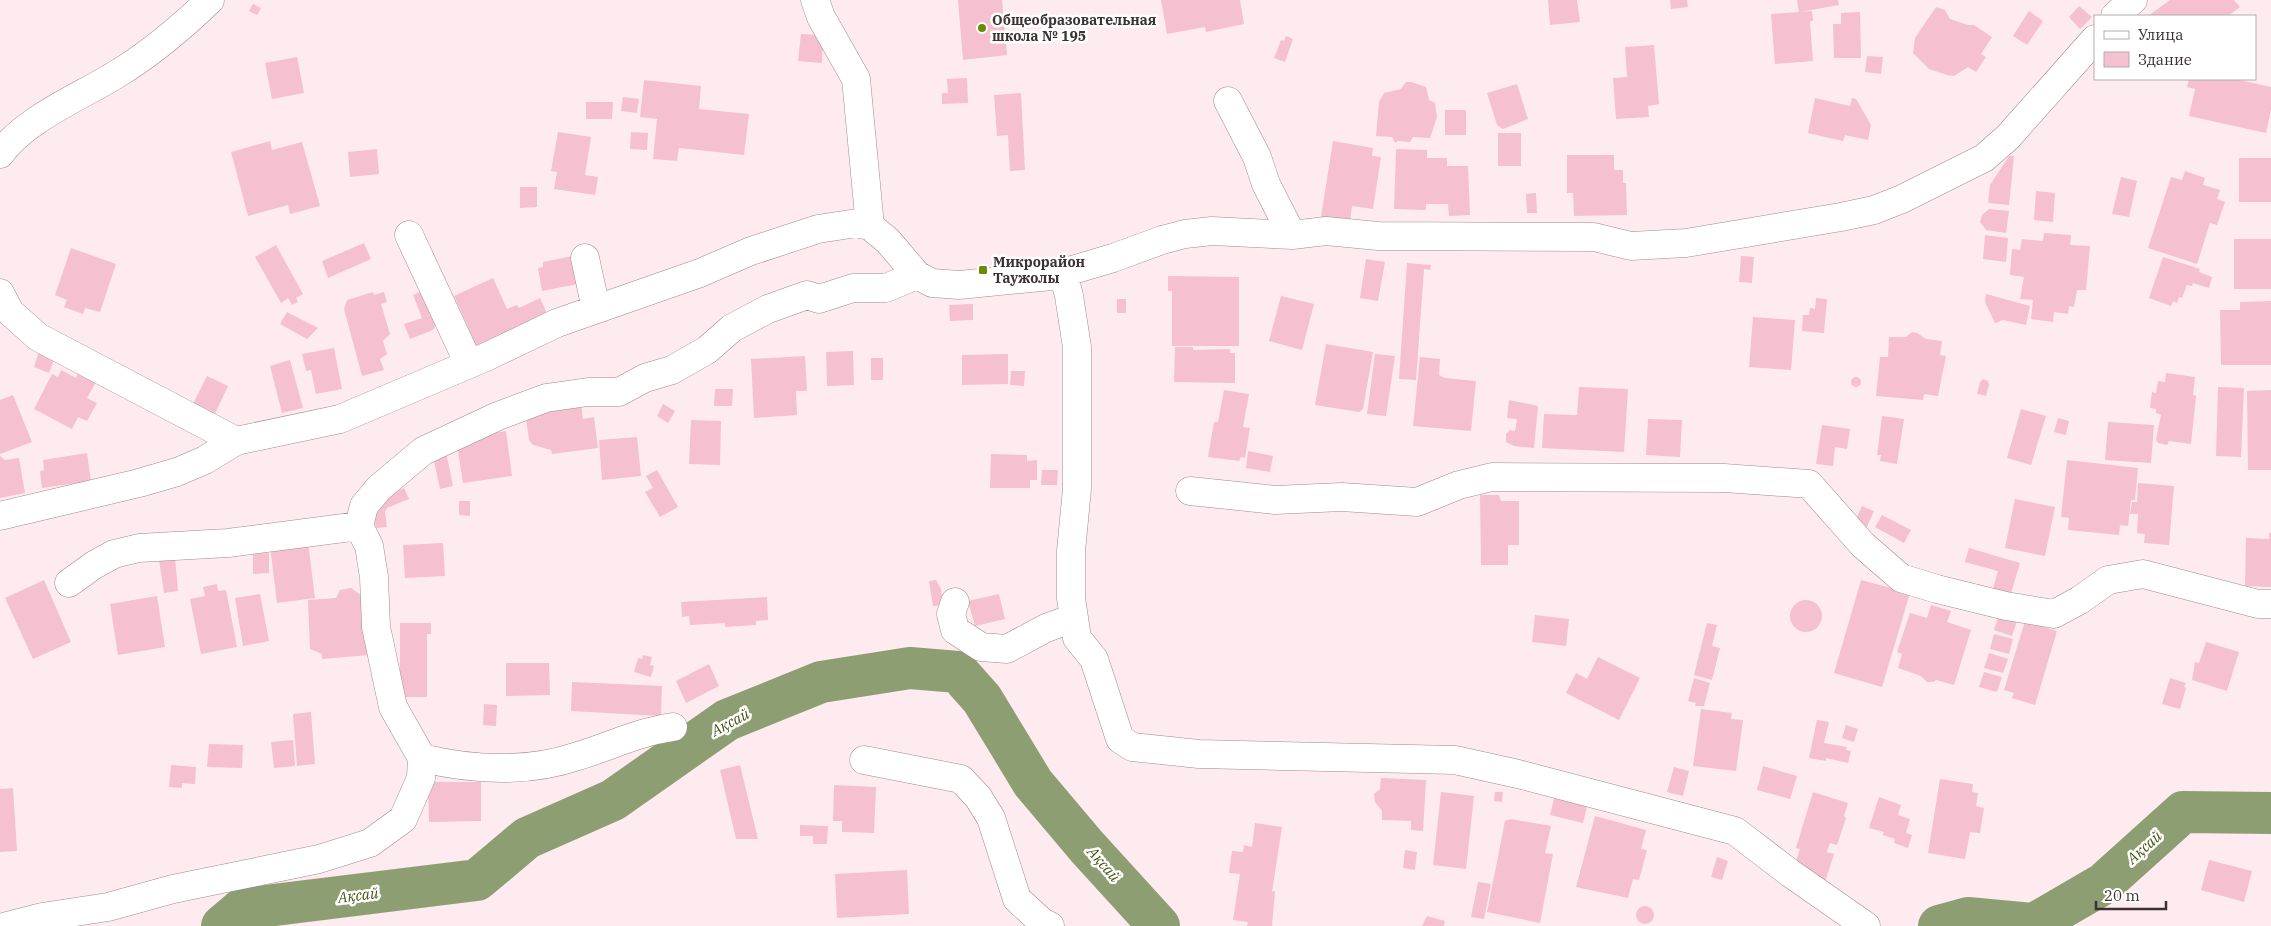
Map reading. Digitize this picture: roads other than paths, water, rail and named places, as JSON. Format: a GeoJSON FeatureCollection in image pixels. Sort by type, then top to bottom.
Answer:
{"type":"FeatureCollection","features":[{"type":"Feature","properties":{"kind":"street"},"geometry":{"type":"LineString","coordinates":[[0,154],[24,129],[133,63],[210,0]]}},
{"type":"Feature","properties":{"kind":"street"},"geometry":{"type":"LineString","coordinates":[[815,0],[821,17],[856,79],[870,226]]}},
{"type":"Feature","properties":{"kind":"street"},"geometry":{"type":"LineString","coordinates":[[2117,15],[2134,0]]}},
{"type":"Feature","properties":{"kind":"street"},"geometry":{"type":"LineString","coordinates":[[0,516],[139,483],[177,472],[205,460],[236,441],[340,418],[469,364],[557,323],[700,273],[751,251],[818,229],[857,222],[870,226],[888,241],[917,275],[932,283],[959,285],[1035,278],[1113,258],[1185,234],[1212,231],[1292,235],[1326,231],[1386,236],[1594,237],[1631,246],[1686,243],[1751,234],[1874,210],[1902,199],[1984,158],[2008,137],[2094,40]]}},
{"type":"Feature","properties":{"kind":"street"},"geometry":{"type":"LineString","coordinates":[[1228,100],[1257,157],[1266,184],[1292,235]]}},
{"type":"Feature","properties":{"kind":"street"},"geometry":{"type":"LineString","coordinates":[[409,235],[469,364]]}},
{"type":"Feature","properties":{"kind":"street"},"geometry":{"type":"LineString","coordinates":[[585,258],[596,309]]}},
{"type":"Feature","properties":{"kind":"street"},"geometry":{"type":"LineString","coordinates":[[1063,272],[1070,296],[1077,347],[1077,489],[1071,551],[1071,598],[1076,638],[1094,659],[1120,739],[1132,747],[1251,756],[1455,760],[1518,774],[1735,831],[1790,873],[1866,926]]}},
{"type":"Feature","properties":{"kind":"street"},"geometry":{"type":"LineString","coordinates":[[7,926],[42,917],[108,906],[173,889],[319,859],[370,843],[404,818],[421,778],[422,758],[393,707],[376,627],[374,576],[369,546],[359,526],[364,506],[399,470],[424,450],[498,416],[546,398],[588,392],[619,392],[645,378],[679,366],[707,350],[732,328],[768,309],[806,295],[819,299],[853,288],[886,288],[917,275]]}},
{"type":"Feature","properties":{"kind":"street"},"geometry":{"type":"LineString","coordinates":[[0,294],[10,312],[38,337],[236,441]]}},
{"type":"Feature","properties":{"kind":"street"},"geometry":{"type":"LineString","coordinates":[[1190,491],[1274,500],[1342,497],[1417,502],[1459,485],[1492,477],[1724,478],[1809,484],[1863,545],[1901,578],[2006,606],[2054,614],[2080,600],[2108,580],[2143,574],[2258,604],[2271,604]]}},
{"type":"Feature","properties":{"kind":"street"},"geometry":{"type":"LineString","coordinates":[[70,584],[94,565],[114,554],[131,550],[228,543],[359,526]]}},
{"type":"Feature","properties":{"kind":"street"},"geometry":{"type":"LineString","coordinates":[[955,602],[951,614],[955,630],[981,647],[1007,649],[1046,628],[1074,618]]}},
{"type":"Feature","properties":{"kind":"street"},"geometry":{"type":"LineString","coordinates":[[422,758],[484,768],[535,765],[576,757],[645,731],[673,727]]}},
{"type":"Feature","properties":{"kind":"street"},"geometry":{"type":"LineString","coordinates":[[864,760],[961,779],[978,797],[991,818],[1016,899],[1042,922],[1050,926]]}},
{"type":"Feature","properties":{"kind":"waterway","name":"Ақсай"},"geometry":{"type":"LineString","coordinates":[[222,926],[242,909],[477,880],[527,838],[613,800],[727,720],[821,682],[910,668],[958,672],[982,699],[1033,783],[1087,847],[1159,926]]}},
{"type":"Feature","properties":{"kind":"waterway","name":"Ақсай"},"geometry":{"type":"LineString","coordinates":[[1939,926],[1968,918],[2034,924],[2103,884],[2183,812],[2271,813]]}},
{"type":"Feature","properties":{"kind":"place","name":"Общеобразовательная школа № 195"},"geometry":{"type":"Point","coordinates":[982,28]}},
{"type":"Feature","properties":{"kind":"place","name":"Микрорайон Таужолы"},"geometry":{"type":"Point","coordinates":[983,270]}}]}
